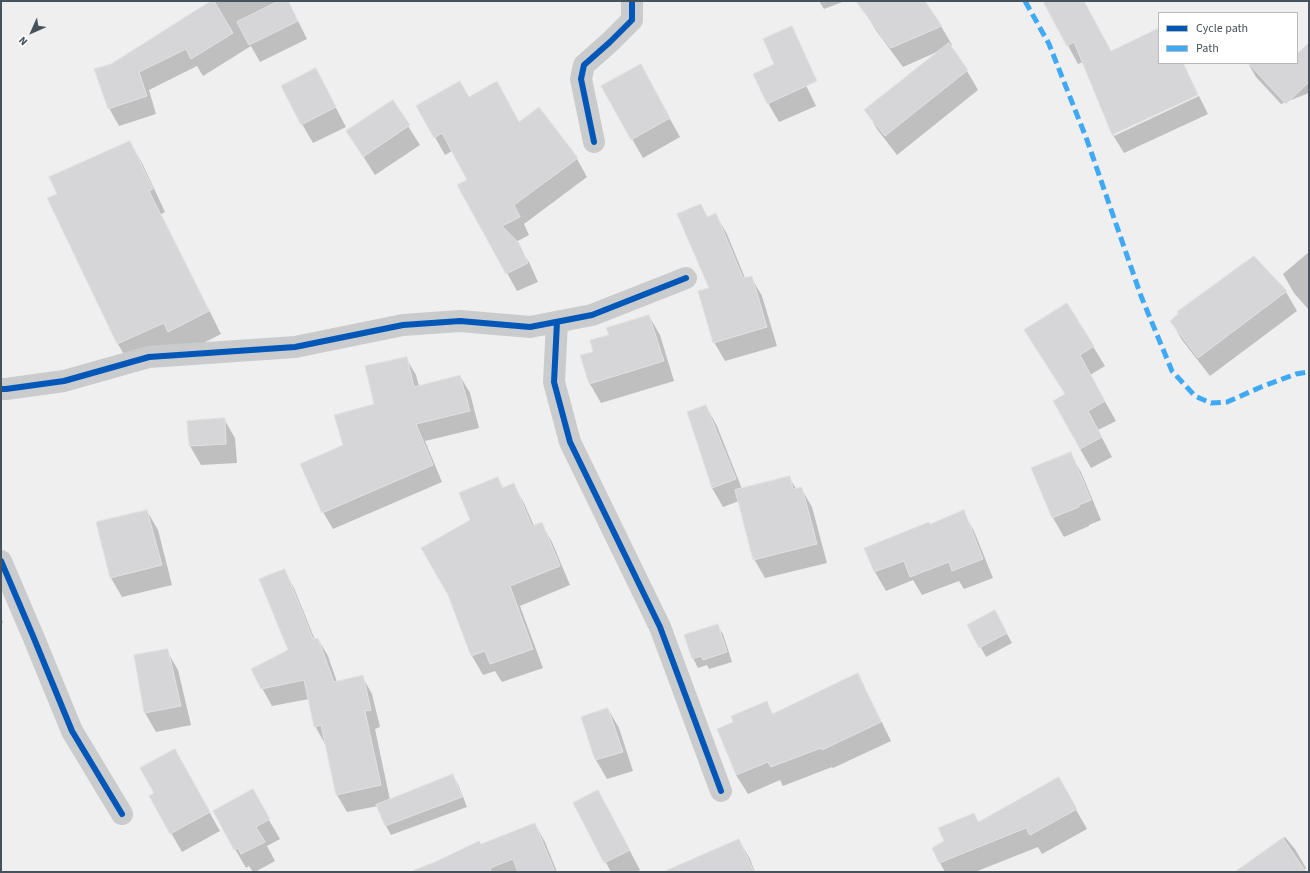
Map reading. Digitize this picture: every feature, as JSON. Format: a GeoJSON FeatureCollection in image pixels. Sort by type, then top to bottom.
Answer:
{"type":"FeatureCollection","features":[{"type":"Feature","properties":{"kind":"street"},"geometry":{"type":"LineString","coordinates":[[594,142],[581,79],[584,65],[632,20],[632,1]]}},
{"type":"Feature","properties":{"kind":"street"},"geometry":{"type":"LineString","coordinates":[[1,389],[64,381],[149,357],[295,347],[403,325],[460,321],[530,327],[592,315],[686,278]]}},
{"type":"Feature","properties":{"kind":"street"},"geometry":{"type":"LineString","coordinates":[[557,322],[554,382],[570,442],[660,627],[720,791]]}},
{"type":"Feature","properties":{"kind":"street"},"geometry":{"type":"LineString","coordinates":[[1,561],[72,731],[122,814]]}},
{"type":"Feature","properties":{"kind":"building"},"geometry":{"type":"Polygon","coordinates":[[[211,1],[214,1],[233,33],[191,59],[186,49],[139,72],[147,96],[108,109],[94,69],[111,64],[211,1]]]}},
{"type":"Feature","properties":{"kind":"building"},"geometry":{"type":"Polygon","coordinates":[[[279,1],[288,1],[298,21],[249,45],[237,22],[279,1]]]}},
{"type":"Feature","properties":{"kind":"building"},"geometry":{"type":"Polygon","coordinates":[[[856,1],[925,1],[942,26],[891,48],[856,1]]]}},
{"type":"Feature","properties":{"kind":"building"},"geometry":{"type":"Polygon","coordinates":[[[1043,1],[1084,1],[1111,51],[1158,28],[1158,64],[1183,64],[1198,95],[1112,135],[1074,42],[1067,46],[1043,1]]]}},
{"type":"Feature","properties":{"kind":"building"},"geometry":{"type":"Polygon","coordinates":[[[792,26],[817,81],[767,104],[753,74],[774,64],[763,39],[792,26]]]}},
{"type":"Feature","properties":{"kind":"building"},"geometry":{"type":"Polygon","coordinates":[[[949,43],[968,70],[885,136],[864,110],[949,43]]]}},
{"type":"Feature","properties":{"kind":"building"},"geometry":{"type":"Polygon","coordinates":[[[1309,43],[1309,82],[1286,104],[1249,64],[1298,64],[1298,53],[1309,43]]]}},
{"type":"Feature","properties":{"kind":"building"},"geometry":{"type":"Polygon","coordinates":[[[641,64],[670,118],[631,140],[601,86],[641,64]]]}},
{"type":"Feature","properties":{"kind":"building"},"geometry":{"type":"Polygon","coordinates":[[[316,68],[336,107],[301,125],[281,86],[316,68]]]}},
{"type":"Feature","properties":{"kind":"building"},"geometry":{"type":"Polygon","coordinates":[[[460,81],[469,97],[497,81],[519,122],[539,107],[578,158],[514,205],[520,217],[502,226],[519,243],[528,263],[506,274],[457,185],[467,180],[442,133],[434,138],[416,106],[460,81]]]}},
{"type":"Feature","properties":{"kind":"building"},"geometry":{"type":"Polygon","coordinates":[[[393,100],[410,125],[363,157],[346,131],[393,100]]]}},
{"type":"Feature","properties":{"kind":"building"},"geometry":{"type":"Polygon","coordinates":[[[130,141],[153,189],[149,191],[209,311],[168,332],[164,323],[117,344],[47,198],[57,194],[49,177],[130,141]]]}},
{"type":"Feature","properties":{"kind":"building"},"geometry":{"type":"Polygon","coordinates":[[[701,204],[707,217],[716,213],[743,278],[752,276],[767,327],[713,343],[698,291],[709,288],[677,214],[701,204]]]}},
{"type":"Feature","properties":{"kind":"building"},"geometry":{"type":"Polygon","coordinates":[[[1254,256],[1287,291],[1198,358],[1170,321],[1178,314],[1177,312],[1254,256]]]}},
{"type":"Feature","properties":{"kind":"building"},"geometry":{"type":"Polygon","coordinates":[[[1067,303],[1094,346],[1080,355],[1105,401],[1088,411],[1102,437],[1080,449],[1053,401],[1065,394],[1024,330],[1067,303]]]}},
{"type":"Feature","properties":{"kind":"building"},"geometry":{"type":"Polygon","coordinates":[[[649,315],[664,361],[589,384],[580,355],[593,352],[590,340],[609,335],[606,328],[649,315]]]}},
{"type":"Feature","properties":{"kind":"building"},"geometry":{"type":"Polygon","coordinates":[[[407,357],[414,387],[460,375],[470,411],[416,424],[433,465],[322,513],[300,464],[343,445],[334,415],[374,404],[365,366],[407,357]]]}},
{"type":"Feature","properties":{"kind":"building"},"geometry":{"type":"Polygon","coordinates":[[[706,405],[736,479],[712,488],[687,412],[706,405]]]}},
{"type":"Feature","properties":{"kind":"building"},"geometry":{"type":"Polygon","coordinates":[[[225,418],[226,444],[189,446],[187,421],[225,418]]]}},
{"type":"Feature","properties":{"kind":"building"},"geometry":{"type":"Polygon","coordinates":[[[1071,452],[1091,500],[1079,505],[1079,507],[1052,518],[1031,468],[1071,452]]]}},
{"type":"Feature","properties":{"kind":"building"},"geometry":{"type":"Polygon","coordinates":[[[790,476],[793,489],[802,487],[817,544],[753,560],[735,490],[790,476]]]}},
{"type":"Feature","properties":{"kind":"building"},"geometry":{"type":"Polygon","coordinates":[[[498,477],[502,488],[514,483],[532,526],[542,522],[560,566],[510,586],[533,649],[490,664],[485,651],[471,656],[448,595],[421,548],[470,520],[459,493],[498,477]]]}},
{"type":"Feature","properties":{"kind":"building"},"geometry":{"type":"Polygon","coordinates":[[[147,510],[162,565],[110,578],[96,522],[147,510]]]}},
{"type":"Feature","properties":{"kind":"building"},"geometry":{"type":"Polygon","coordinates":[[[964,510],[983,559],[952,571],[949,562],[910,577],[904,561],[874,572],[864,548],[929,522],[930,524],[964,510]]]}},
{"type":"Feature","properties":{"kind":"building"},"geometry":{"type":"Polygon","coordinates":[[[285,569],[313,639],[318,638],[334,682],[363,675],[371,710],[365,711],[381,785],[336,795],[321,725],[314,727],[304,680],[261,689],[251,669],[288,650],[259,579],[285,569]]]}},
{"type":"Feature","properties":{"kind":"building"},"geometry":{"type":"Polygon","coordinates":[[[995,610],[1007,633],[979,648],[967,625],[995,610]]]}},
{"type":"Feature","properties":{"kind":"building"},"geometry":{"type":"Polygon","coordinates":[[[718,624],[727,652],[703,660],[701,656],[692,659],[684,635],[718,624]]]}},
{"type":"Feature","properties":{"kind":"building"},"geometry":{"type":"Polygon","coordinates":[[[168,649],[181,706],[144,713],[134,655],[168,649]]]}},
{"type":"Feature","properties":{"kind":"building"},"geometry":{"type":"Polygon","coordinates":[[[858,673],[881,722],[822,750],[821,748],[771,767],[768,762],[736,775],[717,729],[733,722],[731,716],[767,701],[772,714],[858,673]]]}},
{"type":"Feature","properties":{"kind":"building"},"geometry":{"type":"Polygon","coordinates":[[[608,708],[623,752],[595,760],[581,717],[608,708]]]}},
{"type":"Feature","properties":{"kind":"building"},"geometry":{"type":"Polygon","coordinates":[[[175,749],[210,812],[170,834],[149,796],[154,793],[140,768],[175,749]]]}},
{"type":"Feature","properties":{"kind":"building"},"geometry":{"type":"Polygon","coordinates":[[[453,774],[462,797],[385,826],[376,805],[453,774]]]}},
{"type":"Feature","properties":{"kind":"building"},"geometry":{"type":"Polygon","coordinates":[[[1059,777],[1077,809],[1030,835],[1026,828],[939,863],[932,848],[944,841],[938,828],[974,813],[978,822],[1059,777]]]}},
{"type":"Feature","properties":{"kind":"building"},"geometry":{"type":"Polygon","coordinates":[[[253,789],[270,819],[256,827],[265,842],[241,854],[238,848],[234,850],[213,811],[253,789]]]}},
{"type":"Feature","properties":{"kind":"building"},"geometry":{"type":"Polygon","coordinates":[[[598,790],[630,850],[604,863],[573,803],[598,790]]]}},
{"type":"Feature","properties":{"kind":"building"},"geometry":{"type":"Polygon","coordinates":[[[535,823],[555,872],[518,872],[513,859],[490,868],[491,872],[414,872],[414,870],[435,862],[479,841],[481,844],[535,823]]]}},
{"type":"Feature","properties":{"kind":"building"},"geometry":{"type":"Polygon","coordinates":[[[1283,838],[1306,872],[1235,872],[1283,838]]]}},
{"type":"Feature","properties":{"kind":"building"},"geometry":{"type":"Polygon","coordinates":[[[739,839],[754,872],[663,872],[739,839]]]}},
{"type":"Feature","properties":{"kind":"marked path"},"geometry":{"type":"LineString","coordinates":[[1025,1],[1049,44],[1087,140],[1141,296],[1172,371],[1195,396],[1211,403],[1227,402],[1296,374],[1309,372]]}},
{"type":"Feature","properties":{"kind":"cycle path"},"geometry":{"type":"LineString","coordinates":[[594,142],[581,79],[584,65],[632,20],[632,1]]}},
{"type":"Feature","properties":{"kind":"cycle path"},"geometry":{"type":"LineString","coordinates":[[1,389],[64,381],[149,357],[295,347],[403,325],[460,321],[530,327],[592,315],[686,278]]}},
{"type":"Feature","properties":{"kind":"cycle path"},"geometry":{"type":"LineString","coordinates":[[557,322],[554,382],[570,442],[660,627],[721,791]]}},
{"type":"Feature","properties":{"kind":"cycle path"},"geometry":{"type":"LineString","coordinates":[[1,561],[72,731],[122,814]]}}]}
